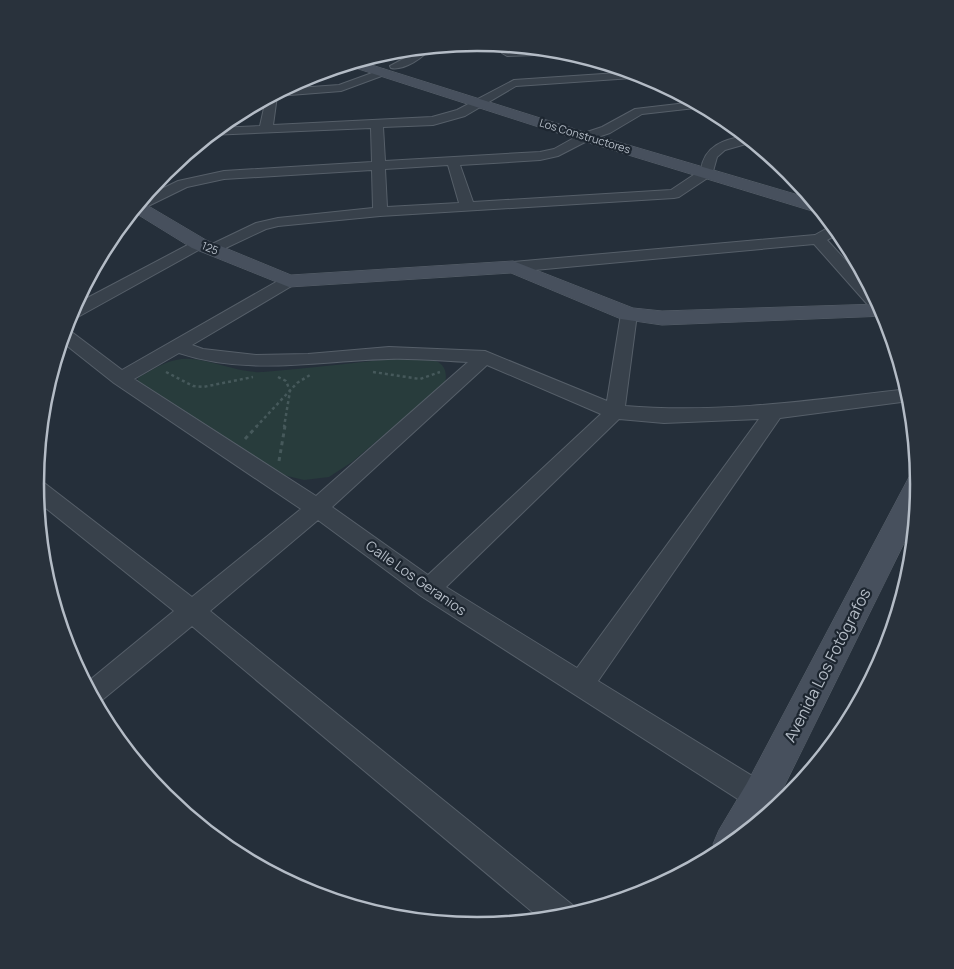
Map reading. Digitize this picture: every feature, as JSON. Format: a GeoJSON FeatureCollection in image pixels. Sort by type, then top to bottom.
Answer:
{"type":"FeatureCollection","features":[{"type":"Feature","properties":{"kind":"main road","name":"Los Constructores"},"geometry":{"type":"LineString","coordinates":[[377,63],[389,69]]}},
{"type":"Feature","properties":{"kind":"main road","name":"Los Constructores"},"geometry":{"type":"LineString","coordinates":[[367,65],[389,69],[485,99],[606,130],[806,203]]}},
{"type":"Feature","properties":{"kind":"main road","name":"Los Constructores"},"geometry":{"type":"LineString","coordinates":[[485,99],[585,137],[790,185]]}},
{"type":"Feature","properties":{"kind":"main road","name":"125"},"geometry":{"type":"LineString","coordinates":[[143,209],[206,247],[289,281]]}},
{"type":"Feature","properties":{"kind":"main road"},"geometry":{"type":"LineString","coordinates":[[289,281],[513,268],[629,314],[662,318],[873,310]]}},
{"type":"Feature","properties":{"kind":"main road","name":"Avenida Los Fotógrafos"},"geometry":{"type":"LineString","coordinates":[[758,814],[769,801],[909,505]]}},
{"type":"Feature","properties":{"kind":"street"},"geometry":{"type":"LineString","coordinates":[[295,92],[341,88],[419,55]]}},
{"type":"Feature","properties":{"kind":"street"},"geometry":{"type":"LineString","coordinates":[[514,83],[508,58],[532,55]]}},
{"type":"Feature","properties":{"kind":"street"},"geometry":{"type":"LineString","coordinates":[[226,131],[420,122],[444,119],[514,83],[622,76]]}},
{"type":"Feature","properties":{"kind":"street"},"geometry":{"type":"LineString","coordinates":[[266,128],[270,104]]}},
{"type":"Feature","properties":{"kind":"street"},"geometry":{"type":"LineString","coordinates":[[150,200],[184,184],[224,175],[528,158],[550,154],[585,137],[606,130],[639,111],[688,106]]}},
{"type":"Feature","properties":{"kind":"street"},"geometry":{"type":"LineString","coordinates":[[377,123],[380,212]]}},
{"type":"Feature","properties":{"kind":"street"},"geometry":{"type":"LineString","coordinates":[[82,308],[206,247],[261,226],[278,222],[380,212],[674,194],[707,167],[714,151],[741,141]]}},
{"type":"Feature","properties":{"kind":"street"},"geometry":{"type":"LineString","coordinates":[[453,162],[467,206]]}},
{"type":"Feature","properties":{"kind":"street"},"geometry":{"type":"LineString","coordinates":[[513,268],[818,239],[829,233]]}},
{"type":"Feature","properties":{"kind":"street"},"geometry":{"type":"LineString","coordinates":[[818,239],[865,291]]}},
{"type":"Feature","properties":{"kind":"street"},"geometry":{"type":"LineString","coordinates":[[121,379],[289,281]]}},
{"type":"Feature","properties":{"kind":"street"},"geometry":{"type":"LineString","coordinates":[[429,589],[615,412],[629,314]]}},
{"type":"Feature","properties":{"kind":"street","name":"Calle Los Geranios"},"geometry":{"type":"LineString","coordinates":[[69,339],[121,379],[317,508],[429,589],[769,801]]}},
{"type":"Feature","properties":{"kind":"street"},"geometry":{"type":"LineString","coordinates":[[178,346],[201,354],[256,361],[308,360],[389,353],[485,357],[615,412],[664,416],[774,412],[901,396]]}},
{"type":"Feature","properties":{"kind":"street"},"geometry":{"type":"LineString","coordinates":[[96,691],[317,508],[485,357]]}},
{"type":"Feature","properties":{"kind":"street"},"geometry":{"type":"LineString","coordinates":[[581,684],[774,412]]}},
{"type":"Feature","properties":{"kind":"street"},"geometry":{"type":"LineString","coordinates":[[44,495],[192,612],[555,910]]}},
{"type":"Feature","properties":{"kind":"path"},"geometry":{"type":"LineString","coordinates":[[368,371],[427,378],[445,369]]}},
{"type":"Feature","properties":{"kind":"path"},"geometry":{"type":"LineString","coordinates":[[164,371],[193,386],[203,387],[256,376]]}},
{"type":"Feature","properties":{"kind":"path"},"geometry":{"type":"LineString","coordinates":[[240,447],[245,439],[297,383],[316,374]]}},
{"type":"Feature","properties":{"kind":"path"},"geometry":{"type":"LineString","coordinates":[[276,375],[286,381],[290,391],[279,462]]}},
{"type":"Feature","properties":{"kind":"green space"},"geometry":{"type":"Polygon","coordinates":[[[408,357],[429,359],[441,364],[446,375],[445,383],[352,462],[329,477],[304,480],[283,475],[138,381],[138,378],[161,365],[171,361],[186,359],[252,372],[263,372],[408,357]]]}}]}
